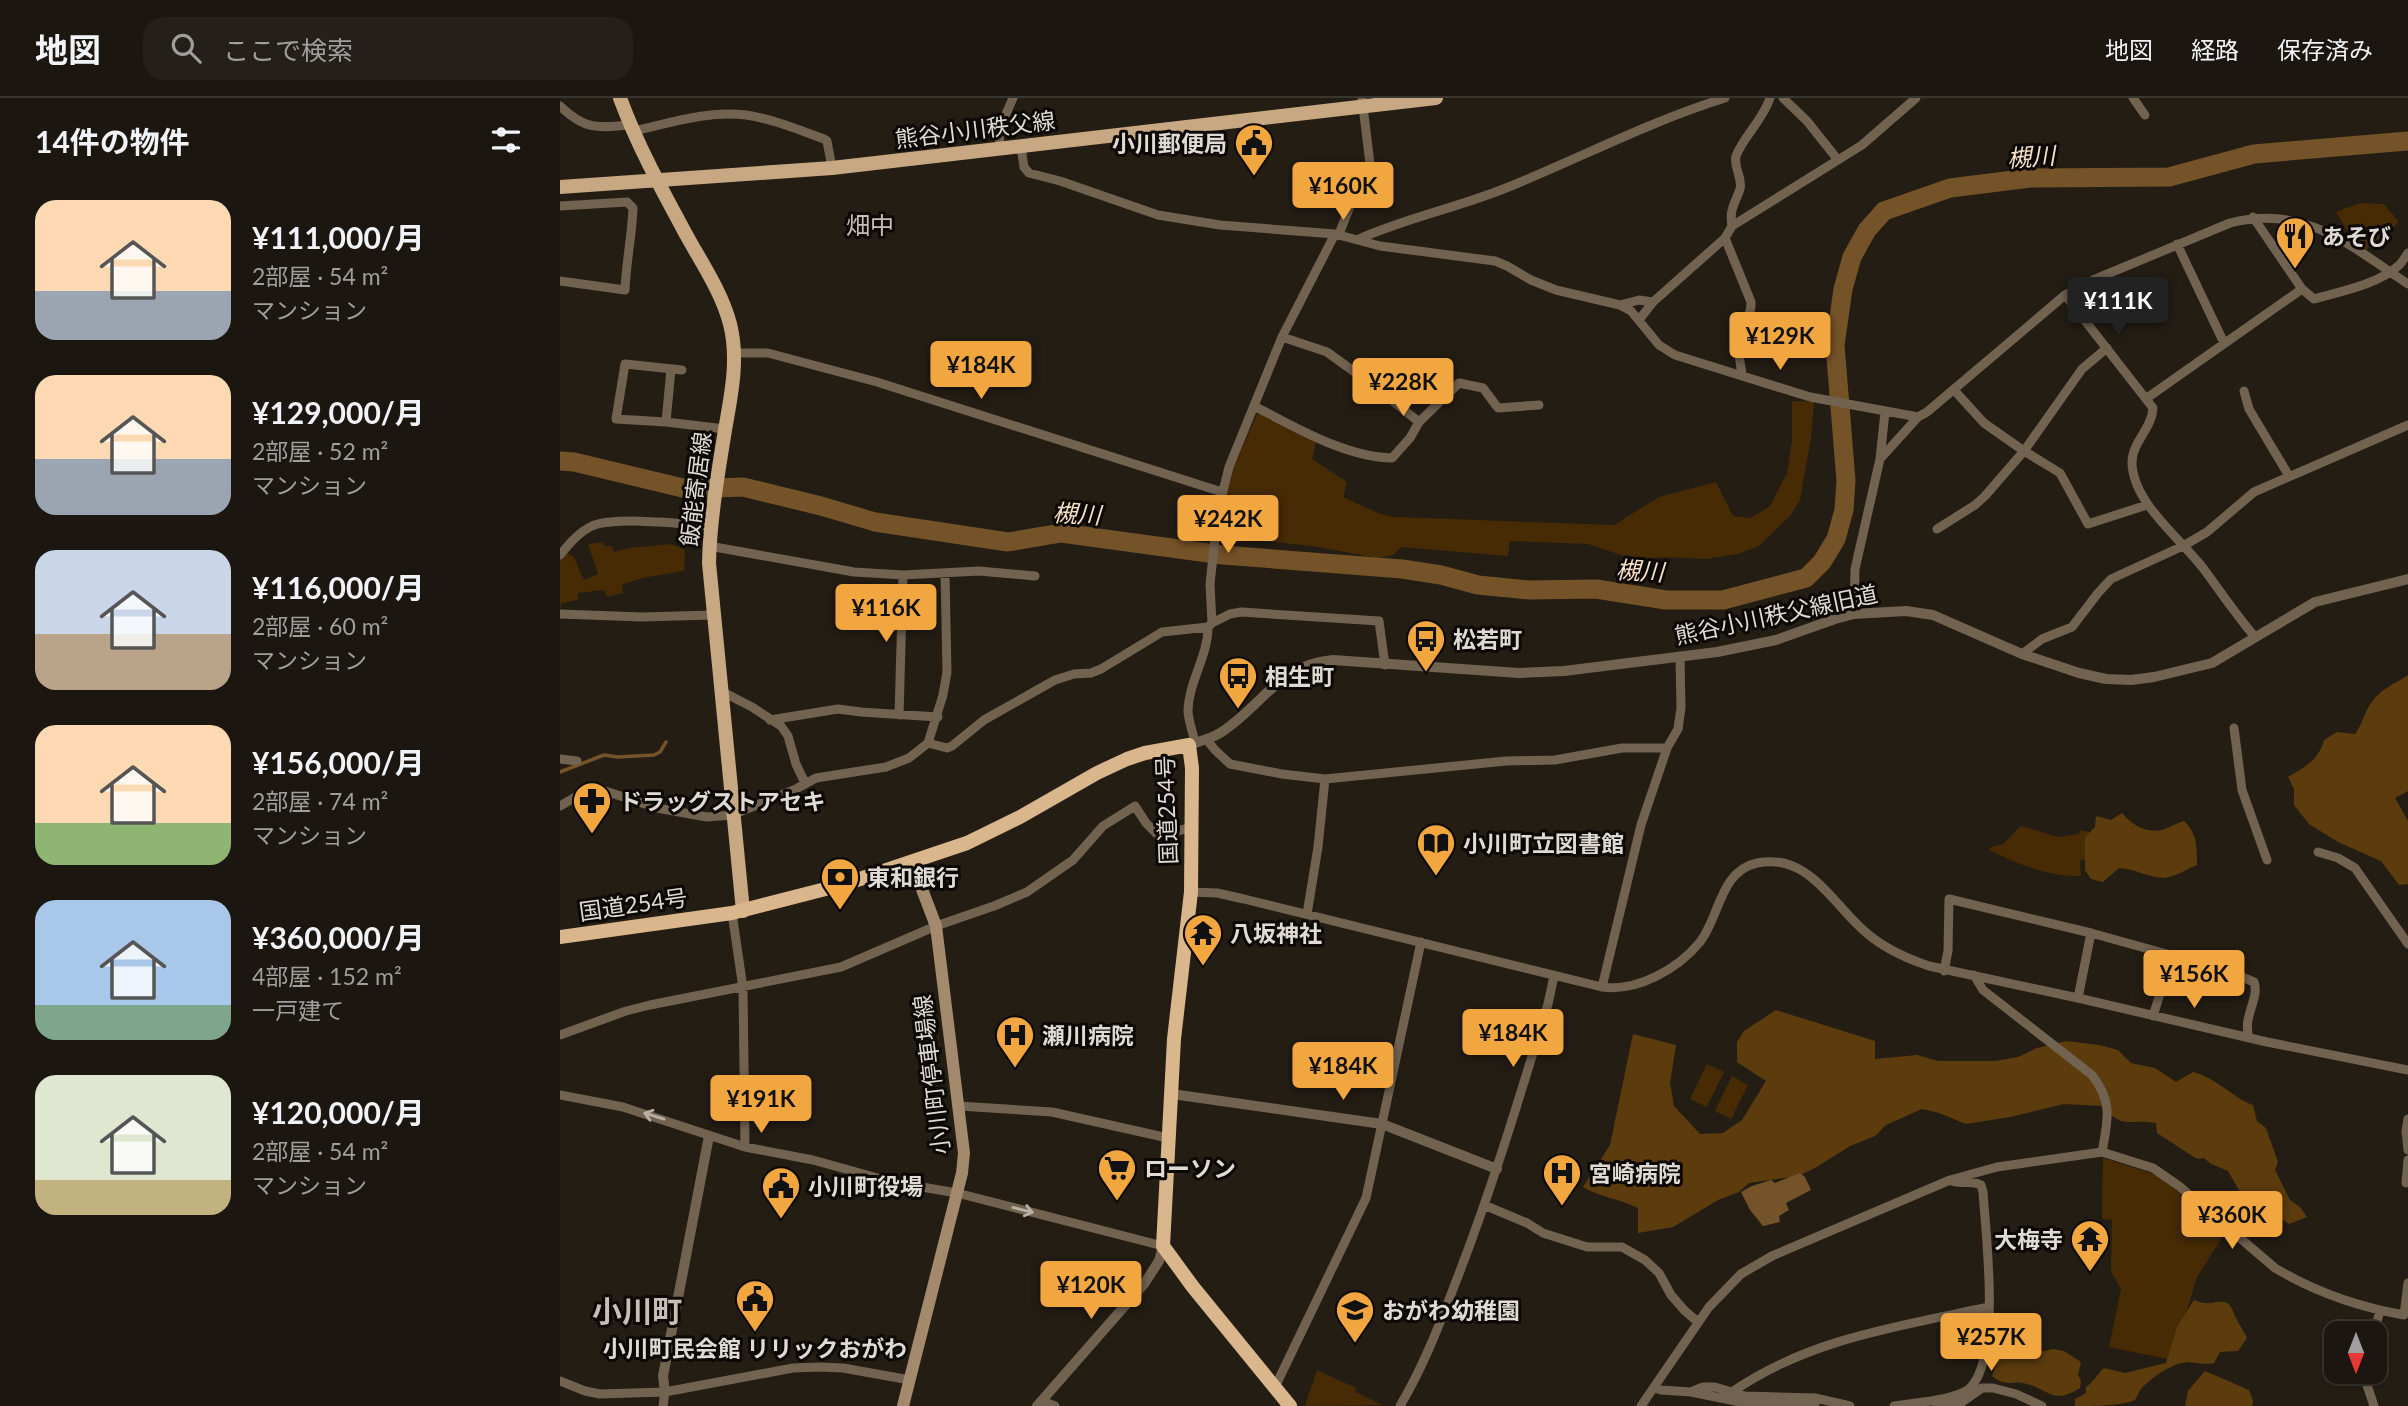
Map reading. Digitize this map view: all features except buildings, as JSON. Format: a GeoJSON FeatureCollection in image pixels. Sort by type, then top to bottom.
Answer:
{"type":"FeatureCollection","features":[{"type":"Feature","properties":{"kind":"highway","name":"国道254号"},"geometry":{"type":"LineString","coordinates":[[560,937],[737,912],[845,884],[912,863],[989,833],[1111,765],[1145,753],[1197,742],[1192,768],[1191,892],[1179,989],[1163,1246]]}},
{"type":"Feature","properties":{"kind":"highway"},"geometry":{"type":"LineString","coordinates":[[1163,1246],[1290,1406]]}},
{"type":"Feature","properties":{"kind":"main road","name":"飯能寄居線"},"geometry":{"type":"LineString","coordinates":[[620,98],[658,182],[718,292],[731,325],[734,353],[732,391],[709,546],[732,815],[737,912]]}},
{"type":"Feature","properties":{"kind":"main road","name":"熊谷小川秩父線"},"geometry":{"type":"LineString","coordinates":[[560,187],[832,168],[1021,147],[1363,103],[1436,98]]}},
{"type":"Feature","properties":{"kind":"main road","name":"小川町停車場線"},"geometry":{"type":"LineString","coordinates":[[903,1406],[957,1194],[964,1153],[936,926],[912,863]]}},
{"type":"Feature","properties":{"kind":"street"},"geometry":{"type":"LineString","coordinates":[[1000,149],[999,130],[1013,98]]}},
{"type":"Feature","properties":{"kind":"street"},"geometry":{"type":"LineString","coordinates":[[1359,239],[1381,229],[1508,188],[1639,130],[1725,98]]}},
{"type":"Feature","properties":{"kind":"street"},"geometry":{"type":"LineString","coordinates":[[1732,226],[1730,214],[1741,180],[1735,164],[1737,154],[1754,130],[1770,98]]}},
{"type":"Feature","properties":{"kind":"street"},"geometry":{"type":"LineString","coordinates":[[1783,98],[1807,121],[1838,160]]}},
{"type":"Feature","properties":{"kind":"street"},"geometry":{"type":"LineString","coordinates":[[1639,320],[1653,302],[1725,238],[1732,226],[1862,145],[1916,98]]}},
{"type":"Feature","properties":{"kind":"street"},"geometry":{"type":"LineString","coordinates":[[2133,98],[2145,115]]}},
{"type":"Feature","properties":{"kind":"street"},"geometry":{"type":"LineString","coordinates":[[1363,103],[1370,164],[1337,234],[1282,337],[1222,492],[1210,584],[1208,639],[1189,704],[1188,714],[1197,742],[1214,750],[1230,764],[1325,779],[1506,761],[1555,760],[1622,748],[1667,748]]}},
{"type":"Feature","properties":{"kind":"street"},"geometry":{"type":"LineString","coordinates":[[560,106],[584,125],[597,128],[632,128],[704,116],[743,115],[774,121],[824,139],[832,168]]}},
{"type":"Feature","properties":{"kind":"street"},"geometry":{"type":"LineString","coordinates":[[1021,147],[1024,167],[1029,173],[1158,215],[1220,225],[1337,234],[1381,246],[1494,261],[1556,290],[1620,305],[1631,311],[1659,345],[1675,355],[1810,397],[1918,417]]}},
{"type":"Feature","properties":{"kind":"street"},"geometry":{"type":"LineString","coordinates":[[560,206],[627,202],[633,208],[625,290],[560,281]]}},
{"type":"Feature","properties":{"kind":"street"},"geometry":{"type":"LineString","coordinates":[[2253,217],[2302,289],[2314,299],[2363,284],[2390,272],[2408,253]]}},
{"type":"Feature","properties":{"kind":"street"},"geometry":{"type":"LineString","coordinates":[[1880,459],[1918,417],[1954,390],[2065,295],[2230,223],[2253,217],[2291,219],[2308,223],[2358,251],[2408,284]]}},
{"type":"Feature","properties":{"kind":"street"},"geometry":{"type":"LineString","coordinates":[[1725,238],[1751,302],[1752,310],[1741,334],[1742,374]]}},
{"type":"Feature","properties":{"kind":"street"},"geometry":{"type":"LineString","coordinates":[[2177,244],[2224,343]]}},
{"type":"Feature","properties":{"kind":"street"},"geometry":{"type":"LineString","coordinates":[[2147,398],[2302,289]]}},
{"type":"Feature","properties":{"kind":"street"},"geometry":{"type":"LineString","coordinates":[[2065,295],[2153,408],[2152,419],[2133,454],[2132,466],[2147,505],[2202,568],[2255,637]]}},
{"type":"Feature","properties":{"kind":"street"},"geometry":{"type":"LineString","coordinates":[[1620,305],[1639,300],[1653,302]]}},
{"type":"Feature","properties":{"kind":"street"},"geometry":{"type":"LineString","coordinates":[[1282,337],[1326,352],[1419,422]]}},
{"type":"Feature","properties":{"kind":"street"},"geometry":{"type":"LineString","coordinates":[[1937,529],[1975,505],[2024,451],[2082,369],[2108,348]]}},
{"type":"Feature","properties":{"kind":"street"},"geometry":{"type":"LineString","coordinates":[[734,353],[768,354],[877,382],[1222,492]]}},
{"type":"Feature","properties":{"kind":"street"},"geometry":{"type":"LineString","coordinates":[[682,370],[625,364],[617,419],[725,429]]}},
{"type":"Feature","properties":{"kind":"street"},"geometry":{"type":"LineString","coordinates":[[666,422],[671,369]]}},
{"type":"Feature","properties":{"kind":"street"},"geometry":{"type":"LineString","coordinates":[[1254,406],[1318,438],[1377,458],[1392,458],[1410,438],[1419,422],[1459,383],[1483,388],[1498,408],[1539,405]]}},
{"type":"Feature","properties":{"kind":"street"},"geometry":{"type":"LineString","coordinates":[[1954,390],[1984,423],[2060,473],[2088,524],[2147,505]]}},
{"type":"Feature","properties":{"kind":"street"},"geometry":{"type":"LineString","coordinates":[[2244,391],[2249,409],[2288,476]]}},
{"type":"Feature","properties":{"kind":"street"},"geometry":{"type":"LineString","coordinates":[[1854,614],[1855,569],[1880,459],[1885,412]]}},
{"type":"Feature","properties":{"kind":"street"},"geometry":{"type":"LineString","coordinates":[[2022,654],[2042,639],[2072,627],[2111,579],[2207,532],[2254,492],[2408,425]]}},
{"type":"Feature","properties":{"kind":"street"},"geometry":{"type":"LineString","coordinates":[[560,555],[582,533],[604,523],[713,520]]}},
{"type":"Feature","properties":{"kind":"street"},"geometry":{"type":"LineString","coordinates":[[709,546],[854,572],[903,575],[979,571],[1035,576]]}},
{"type":"Feature","properties":{"kind":"street"},"geometry":{"type":"LineString","coordinates":[[560,806],[593,787],[657,808],[707,817],[732,815],[794,790],[816,778],[897,764],[909,758],[928,743],[938,717],[947,672],[946,574]]}},
{"type":"Feature","properties":{"kind":"street"},"geometry":{"type":"LineString","coordinates":[[899,715],[903,575]]}},
{"type":"Feature","properties":{"kind":"street","name":"熊谷小川秩父線旧道"},"geometry":{"type":"LineString","coordinates":[[1197,742],[1226,729],[1298,668],[1320,662],[1333,660],[1519,673],[1564,671],[1717,652],[1776,640],[1854,614],[1881,611],[1923,612],[2022,654],[2097,678],[2131,680],[2204,665],[2234,652],[2315,602],[2408,579]]}},
{"type":"Feature","properties":{"kind":"street"},"geometry":{"type":"LineString","coordinates":[[928,743],[947,748],[952,746],[984,720],[1055,680],[1101,669],[1162,632],[1210,625],[1230,614],[1241,612],[1379,621],[1385,665]]}},
{"type":"Feature","properties":{"kind":"street"},"geometry":{"type":"LineString","coordinates":[[560,614],[642,617],[713,615]]}},
{"type":"Feature","properties":{"kind":"street"},"geometry":{"type":"LineString","coordinates":[[1602,987],[1632,856],[1667,748],[1678,729],[1681,708],[1680,657]]}},
{"type":"Feature","properties":{"kind":"street"},"geometry":{"type":"LineString","coordinates":[[721,691],[781,726],[788,736],[804,783]]}},
{"type":"Feature","properties":{"kind":"street"},"geometry":{"type":"LineString","coordinates":[[770,720],[838,709],[938,717]]}},
{"type":"Feature","properties":{"kind":"street"},"geometry":{"type":"LineString","coordinates":[[2234,728],[2242,790],[2267,860]]}},
{"type":"Feature","properties":{"kind":"street"},"geometry":{"type":"LineString","coordinates":[[560,759],[577,761]]}},
{"type":"Feature","properties":{"kind":"street"},"geometry":{"type":"LineString","coordinates":[[1307,914],[1325,779]]}},
{"type":"Feature","properties":{"kind":"street"},"geometry":{"type":"LineString","coordinates":[[560,1035],[626,1011],[841,967],[936,926],[1027,892],[1073,860],[1103,827],[1135,806],[1158,835],[1190,828]]}},
{"type":"Feature","properties":{"kind":"street"},"geometry":{"type":"LineString","coordinates":[[2318,852],[2338,858],[2356,868],[2408,944]]}},
{"type":"Feature","properties":{"kind":"street"},"geometry":{"type":"LineString","coordinates":[[1191,892],[1217,893],[1244,899],[1616,989],[1632,987],[1679,961],[1700,941],[1728,882],[1745,867],[1768,862],[1803,871],[1815,879],[1861,929],[1905,958],[1944,971],[1974,975],[2249,1038],[2408,1070]]}},
{"type":"Feature","properties":{"kind":"street"},"geometry":{"type":"LineString","coordinates":[[1944,971],[1948,951],[1949,899],[2213,965],[2254,982],[2255,994],[2246,1025],[2249,1038]]}},
{"type":"Feature","properties":{"kind":"street"},"geometry":{"type":"LineString","coordinates":[[737,912],[743,988],[745,1147]]}},
{"type":"Feature","properties":{"kind":"street"},"geometry":{"type":"LineString","coordinates":[[2078,998],[2091,933]]}},
{"type":"Feature","properties":{"kind":"street"},"geometry":{"type":"LineString","coordinates":[[1275,1387],[1366,1198],[1420,942]]}},
{"type":"Feature","properties":{"kind":"street"},"geometry":{"type":"LineString","coordinates":[[2153,1016],[2174,956]]}},
{"type":"Feature","properties":{"kind":"street"},"geometry":{"type":"LineString","coordinates":[[1974,975],[1983,990],[2092,1075],[2099,1084],[2107,1101],[2108,1118],[2102,1152]]}},
{"type":"Feature","properties":{"kind":"street"},"geometry":{"type":"LineString","coordinates":[[1400,1406],[1416,1380],[1431,1346],[1497,1169],[1544,1018],[1554,976]]}},
{"type":"Feature","properties":{"kind":"street"},"geometry":{"type":"LineString","coordinates":[[1172,1094],[1382,1124],[1497,1169]]}},
{"type":"Feature","properties":{"kind":"street"},"geometry":{"type":"LineString","coordinates":[[560,1095],[623,1107],[745,1147],[813,1160],[892,1182],[957,1194],[1163,1246],[1159,1261],[1144,1284],[1040,1404]]}},
{"type":"Feature","properties":{"kind":"street"},"geometry":{"type":"LineString","coordinates":[[959,1106],[1061,1113],[1168,1138]]}},
{"type":"Feature","properties":{"kind":"street"},"geometry":{"type":"LineString","coordinates":[[2408,1119],[2408,1150]]}},
{"type":"Feature","properties":{"kind":"street"},"geometry":{"type":"LineString","coordinates":[[663,1406],[663,1376],[709,1136]]}},
{"type":"Feature","properties":{"kind":"street"},"geometry":{"type":"LineString","coordinates":[[1642,1406],[1709,1307],[1741,1274],[1772,1256],[1950,1180],[1997,1167],[2102,1152],[2163,1173],[2276,1268],[2296,1281],[2380,1311],[2404,1315],[2408,1283]]}},
{"type":"Feature","properties":{"kind":"street"},"geometry":{"type":"LineString","coordinates":[[2406,1183],[2408,1160]]}},
{"type":"Feature","properties":{"kind":"street"},"geometry":{"type":"LineString","coordinates":[[1894,1406],[1958,1395],[1971,1388],[1987,1351],[1989,1307],[1981,1185],[1970,1182],[1957,1184],[1950,1180]]}},
{"type":"Feature","properties":{"kind":"street"},"geometry":{"type":"LineString","coordinates":[[1484,1205],[1527,1223],[1543,1233],[1587,1247],[1622,1247],[1645,1260],[1659,1273],[1671,1295],[1698,1322]]}},
{"type":"Feature","properties":{"kind":"street"},"geometry":{"type":"LineString","coordinates":[[1732,1392],[1759,1373],[1830,1343],[1873,1331],[1989,1307]]}},
{"type":"Feature","properties":{"kind":"street"},"geometry":{"type":"LineString","coordinates":[[2377,1321],[2380,1311]]}},
{"type":"Feature","properties":{"kind":"street"},"geometry":{"type":"LineString","coordinates":[[560,1381],[600,1394],[665,1392],[793,1368],[843,1368],[910,1380]]}},
{"type":"Feature","properties":{"kind":"street"},"geometry":{"type":"LineString","coordinates":[[2367,1384],[2374,1406]]}},
{"type":"Feature","properties":{"kind":"street"},"geometry":{"type":"LineString","coordinates":[[1691,1392],[1703,1387],[1745,1396],[1815,1398],[1850,1406]]}},
{"type":"Feature","properties":{"kind":"street"},"geometry":{"type":"LineString","coordinates":[[1655,1388],[1745,1403],[1815,1406]]}},
{"type":"Feature","properties":{"kind":"street"},"geometry":{"type":"LineString","coordinates":[[1937,1406],[1962,1402],[1982,1388],[1993,1388],[2016,1394],[2042,1406]]}},
{"type":"Feature","properties":{"kind":"street"},"geometry":{"type":"LineString","coordinates":[[1040,1404],[1055,1406]]}},
{"type":"Feature","properties":{"kind":"shaded area"},"geometry":{"type":"Polygon","coordinates":[[[2360,203],[2384,204],[2399,222],[2366,250],[2354,242],[2336,212],[2360,203]]]}},
{"type":"Feature","properties":{"kind":"shaded area"},"geometry":{"type":"Polygon","coordinates":[[[1792,401],[1814,402],[1811,438],[1800,500],[1791,515],[1759,546],[1738,554],[1706,559],[1663,557],[1636,560],[1588,544],[1510,541],[1508,556],[1401,547],[1393,555],[1378,558],[1312,546],[1219,536],[1223,502],[1230,476],[1257,414],[1262,413],[1316,442],[1312,459],[1347,482],[1343,497],[1380,514],[1394,517],[1614,525],[1659,497],[1716,482],[1733,516],[1751,518],[1770,506],[1787,473],[1792,440],[1792,401]]]}},
{"type":"Feature","properties":{"kind":"shaded area"},"geometry":{"type":"Polygon","coordinates":[[[603,542],[604,546],[612,546],[614,552],[669,544],[685,549],[684,571],[642,578],[622,585],[623,593],[607,597],[604,590],[578,593],[578,600],[562,603],[560,610],[560,560],[566,552],[574,557],[584,580],[598,574],[588,544],[603,542]]]}},
{"type":"Feature","properties":{"kind":"shaded area"},"geometry":{"type":"Polygon","coordinates":[[[2408,675],[2408,791],[2395,798],[2408,821],[2408,884],[2399,885],[2381,861],[2338,842],[2309,824],[2294,805],[2294,789],[2288,777],[2315,758],[2324,740],[2337,732],[2355,734],[2375,698],[2408,675]]]}},
{"type":"Feature","properties":{"kind":"shaded area"},"geometry":{"type":"Polygon","coordinates":[[[2122,813],[2130,821],[2150,830],[2162,830],[2184,821],[2194,836],[2197,865],[2164,878],[2119,868],[2103,882],[2091,879],[2085,870],[2085,837],[2095,827],[2096,816],[2111,820],[2122,813]]]}},
{"type":"Feature","properties":{"kind":"shaded area"},"geometry":{"type":"Polygon","coordinates":[[[2021,826],[2058,837],[2079,834],[2081,830],[2093,833],[2090,859],[2080,860],[2081,876],[2045,872],[1989,850],[2003,844],[2021,826]]]}},
{"type":"Feature","properties":{"kind":"shaded area"},"geometry":{"type":"Polygon","coordinates":[[[1776,1010],[1875,1041],[1875,1059],[1917,1055],[1938,1061],[1995,1061],[2018,1057],[2037,1048],[2066,1041],[2118,1050],[2131,1063],[2155,1068],[2176,1082],[2193,1072],[2202,1075],[2253,1105],[2257,1121],[2266,1128],[2278,1162],[2275,1170],[2290,1200],[2300,1207],[2307,1217],[2289,1224],[2280,1218],[2261,1217],[2244,1199],[2228,1171],[2204,1158],[2197,1159],[2157,1133],[2156,1123],[2122,1121],[2102,1106],[2064,1104],[1966,1124],[1922,1109],[1886,1125],[1875,1136],[1850,1146],[1798,1176],[1749,1183],[1739,1192],[1718,1200],[1673,1227],[1638,1233],[1638,1208],[1583,1187],[1610,1145],[1633,1034],[1676,1045],[1670,1083],[1674,1106],[1700,1134],[1723,1133],[1742,1120],[1766,1081],[1737,1062],[1737,1042],[1744,1031],[1776,1010]]]}},
{"type":"Feature","properties":{"kind":"shaded area"},"geometry":{"type":"Polygon","coordinates":[[[1707,1064],[1724,1072],[1707,1107],[1690,1099],[1707,1064]]]}},
{"type":"Feature","properties":{"kind":"shaded area"},"geometry":{"type":"Polygon","coordinates":[[[1732,1076],[1748,1085],[1731,1119],[1715,1111],[1732,1076]]]}},
{"type":"Feature","properties":{"kind":"shaded area"},"geometry":{"type":"Polygon","coordinates":[[[2103,1158],[2160,1176],[2225,1233],[2197,1277],[2172,1360],[2109,1347],[2121,1289],[2111,1272],[2112,1220],[2102,1219],[2103,1158]]]}},
{"type":"Feature","properties":{"kind":"shaded area"},"geometry":{"type":"Polygon","coordinates":[[[1800,1173],[1811,1190],[1786,1203],[1789,1210],[1779,1216],[1780,1222],[1763,1226],[1750,1210],[1741,1192],[1752,1186],[1771,1180],[1775,1183],[1800,1173]]]}},
{"type":"Feature","properties":{"kind":"shaded area"},"geometry":{"type":"Polygon","coordinates":[[[2194,1300],[2205,1303],[2225,1302],[2230,1306],[2247,1338],[2238,1351],[2220,1352],[2214,1363],[2185,1362],[2169,1368],[2149,1381],[2135,1400],[2075,1406],[2075,1399],[2086,1393],[2086,1387],[2104,1368],[2125,1373],[2166,1363],[2177,1327],[2194,1300]]]}},
{"type":"Feature","properties":{"kind":"shaded area"},"geometry":{"type":"Polygon","coordinates":[[[2053,1349],[2064,1351],[2081,1362],[2078,1375],[2080,1388],[2063,1396],[2056,1396],[2032,1385],[2005,1383],[1992,1376],[2000,1354],[2053,1349]]]}},
{"type":"Feature","properties":{"kind":"shaded area"},"geometry":{"type":"Polygon","coordinates":[[[1317,1370],[1356,1388],[1355,1392],[1383,1405],[1305,1406],[1317,1370]]]}},
{"type":"Feature","properties":{"kind":"shaded area"},"geometry":{"type":"Polygon","coordinates":[[[2205,1371],[2249,1390],[2252,1406],[2185,1406],[2188,1391],[2205,1371]]]}},
{"type":"Feature","properties":{"kind":"waterway","name":"槻川"},"geometry":{"type":"LineString","coordinates":[[560,461],[687,489],[743,487],[875,522],[1008,542],[1061,533],[1223,555],[1402,569],[1441,575],[1478,585],[1529,590],[1596,589],[1666,600],[1723,600],[1806,578],[1822,562],[1836,539],[1844,510],[1846,481],[1835,345],[1843,289],[1852,257],[1867,230],[1884,211],[1950,188],[2030,178],[2169,177],[2254,154],[2408,141]]}},
{"type":"Feature","properties":{"kind":"waterway"},"geometry":{"type":"LineString","coordinates":[[560,772],[604,755],[654,755],[660,752],[666,742]]}},
{"type":"Feature","properties":{"kind":"place","name":"小川郵便局"},"geometry":{"type":"Point","coordinates":[1254,177]}},
{"type":"Feature","properties":{"kind":"place","name":"あそび"},"geometry":{"type":"Point","coordinates":[2295,270]}},
{"type":"Feature","properties":{"kind":"place","name":"松若町"},"geometry":{"type":"Point","coordinates":[1426,673]}},
{"type":"Feature","properties":{"kind":"place","name":"相生町"},"geometry":{"type":"Point","coordinates":[1238,710]}},
{"type":"Feature","properties":{"kind":"place","name":"ドラッグストアセキ"},"geometry":{"type":"Point","coordinates":[592,835]}},
{"type":"Feature","properties":{"kind":"place","name":"小川町立図書館"},"geometry":{"type":"Point","coordinates":[1436,877]}},
{"type":"Feature","properties":{"kind":"place","name":"東和銀行"},"geometry":{"type":"Point","coordinates":[840,911]}},
{"type":"Feature","properties":{"kind":"place","name":"八坂神社"},"geometry":{"type":"Point","coordinates":[1203,967]}},
{"type":"Feature","properties":{"kind":"place","name":"瀬川病院"},"geometry":{"type":"Point","coordinates":[1015,1069]}},
{"type":"Feature","properties":{"kind":"place","name":"ローソン"},"geometry":{"type":"Point","coordinates":[1117,1202]}},
{"type":"Feature","properties":{"kind":"place","name":"宮崎病院"},"geometry":{"type":"Point","coordinates":[1562,1207]}},
{"type":"Feature","properties":{"kind":"place","name":"小川町役場"},"geometry":{"type":"Point","coordinates":[781,1220]}},
{"type":"Feature","properties":{"kind":"place","name":"大梅寺"},"geometry":{"type":"Point","coordinates":[2090,1273]}},
{"type":"Feature","properties":{"kind":"place","name":"小川町民会館 リリックおがわ"},"geometry":{"type":"Point","coordinates":[755,1333]}},
{"type":"Feature","properties":{"kind":"place","name":"おがわ幼稚園"},"geometry":{"type":"Point","coordinates":[1355,1344]}},
{"type":"Feature","properties":{"kind":"district","name":"畑中"},"geometry":{"type":"Point","coordinates":[870,224]}},
{"type":"Feature","properties":{"kind":"district","name":"小川町"},"geometry":{"type":"Point","coordinates":[637,1310]}}]}
